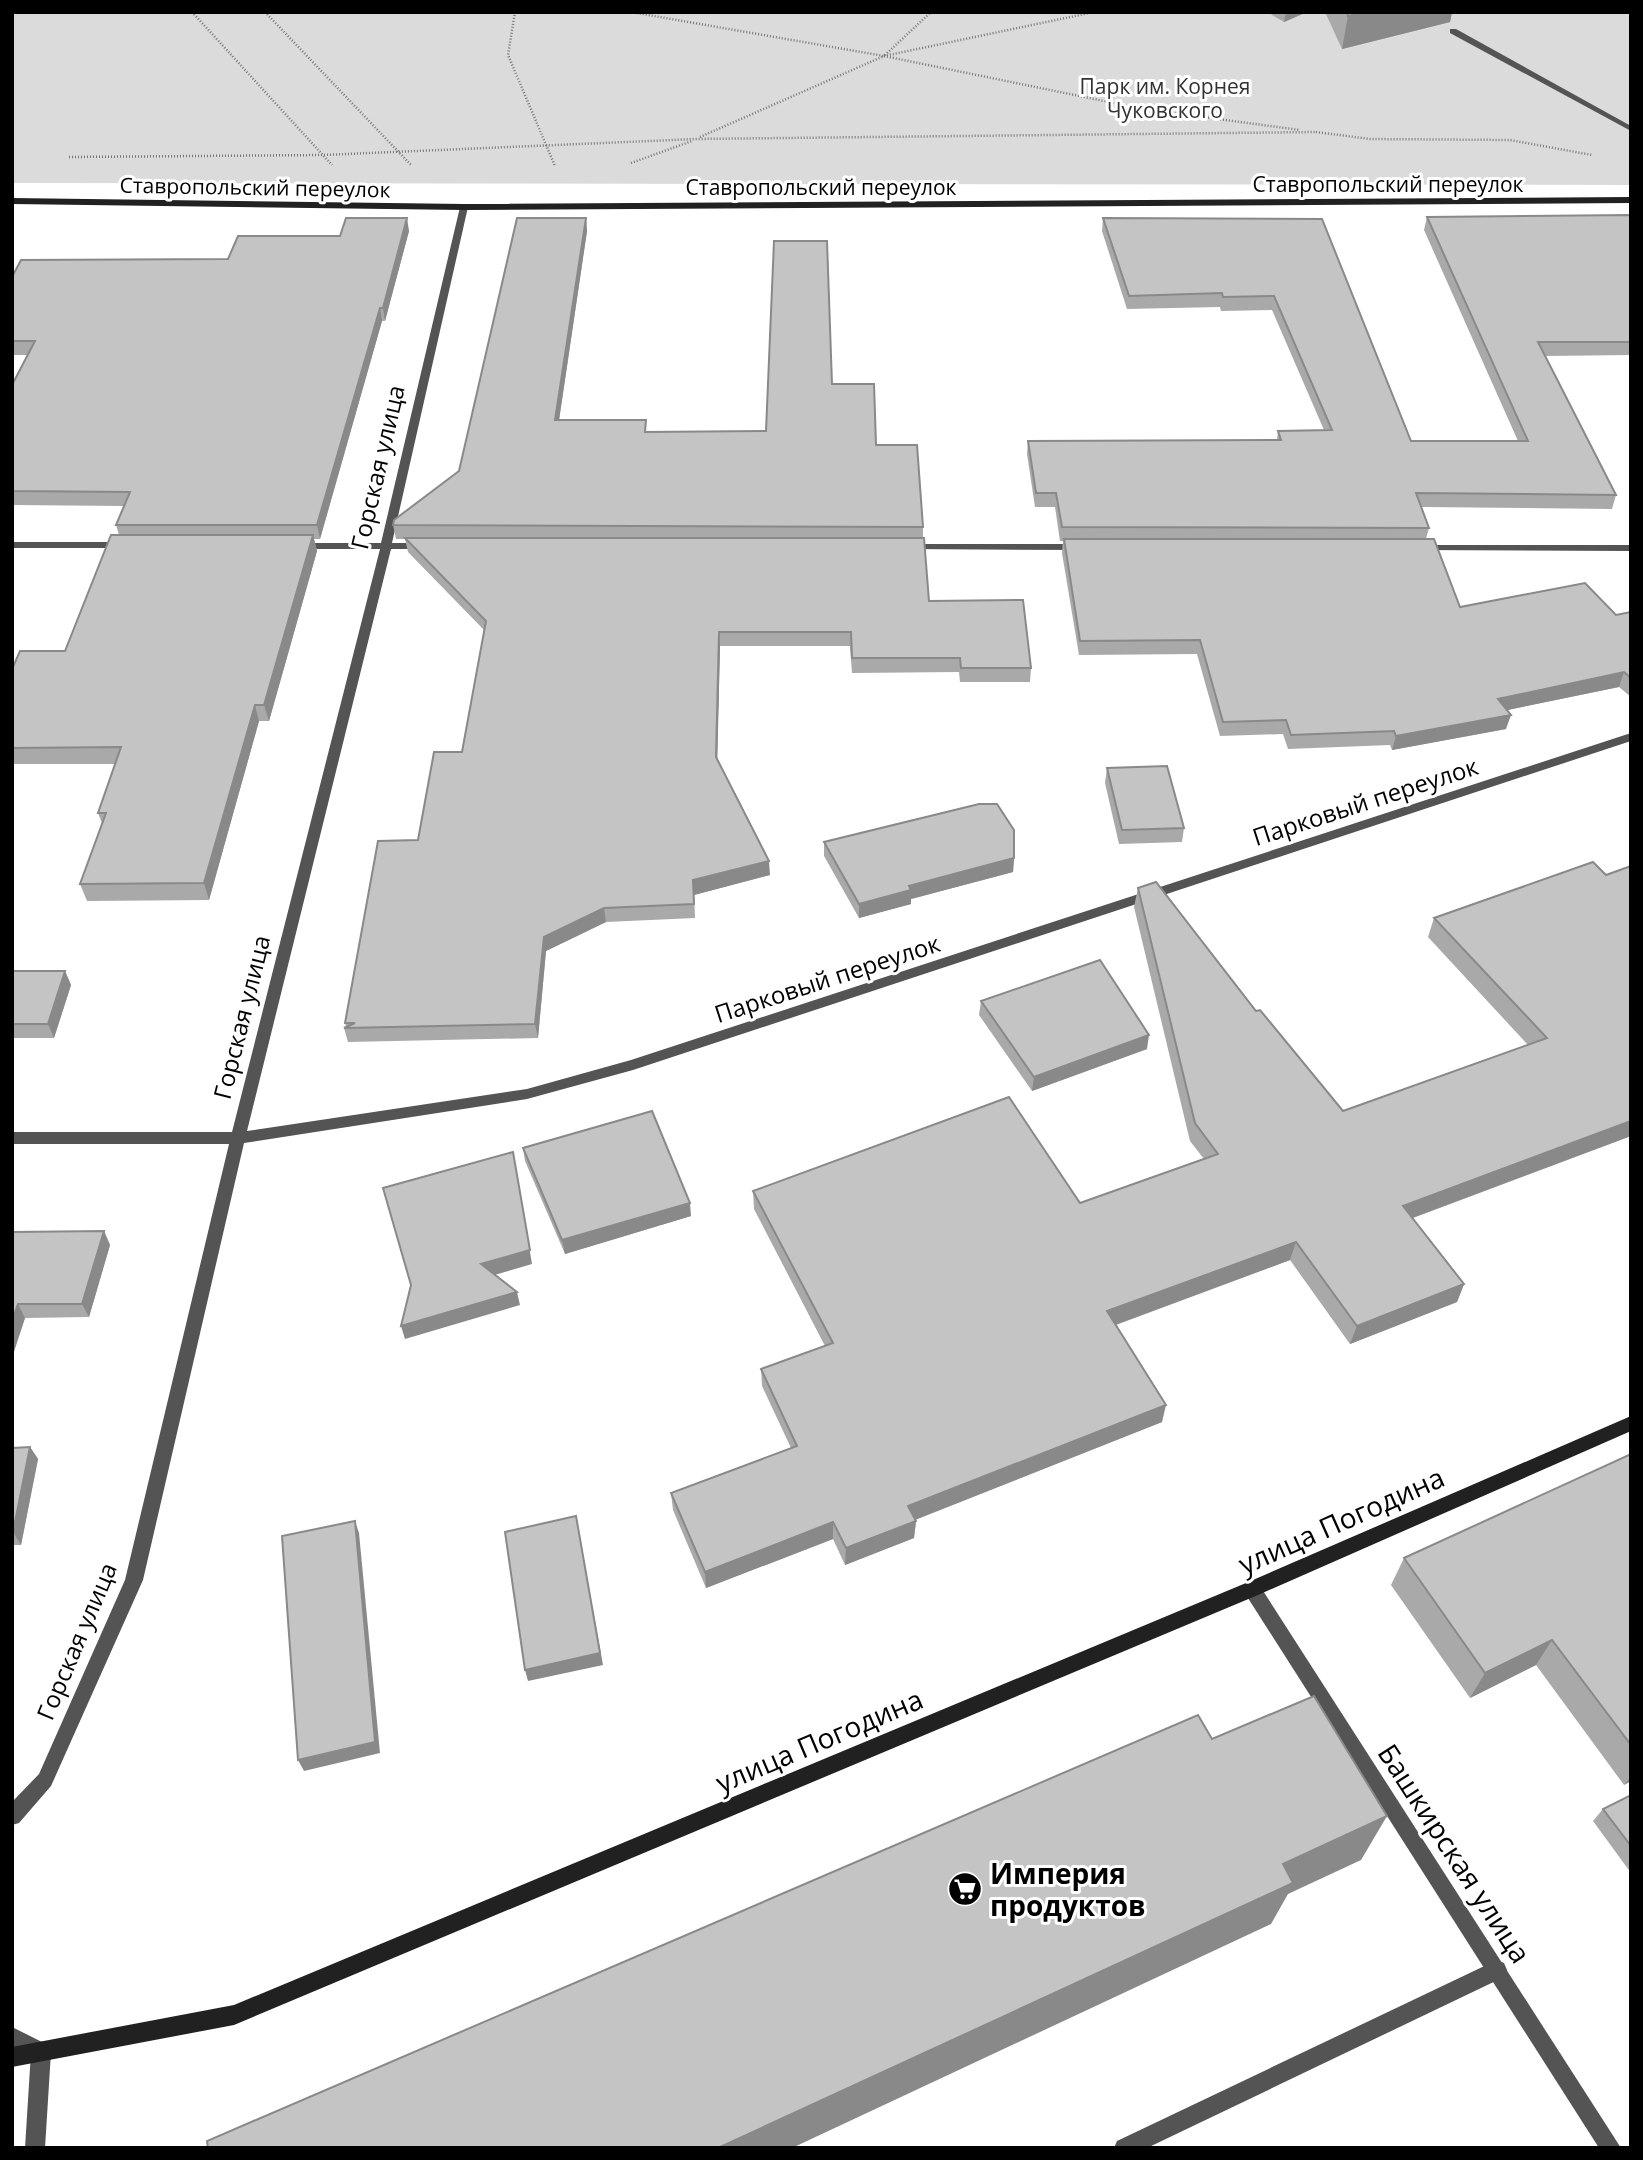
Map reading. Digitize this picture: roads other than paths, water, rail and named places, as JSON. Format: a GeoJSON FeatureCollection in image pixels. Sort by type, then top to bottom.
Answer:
{"type":"FeatureCollection","features":[{"type":"Feature","properties":{"kind":"street"},"geometry":{"type":"LineString","coordinates":[[1453,31],[1631,129]]}},
{"type":"Feature","properties":{"kind":"street","name":"Ставропольский переулок"},"geometry":{"type":"LineString","coordinates":[[12,201],[464,207],[1631,201]]}},
{"type":"Feature","properties":{"kind":"street","name":"Горская улица"},"geometry":{"type":"LineString","coordinates":[[12,1816],[46,1780],[134,1580],[238,1138],[386,546],[464,207]]}},
{"type":"Feature","properties":{"kind":"street"},"geometry":{"type":"LineString","coordinates":[[12,545],[137,545]]}},
{"type":"Feature","properties":{"kind":"street"},"geometry":{"type":"LineString","coordinates":[[289,546],[442,546]]}},
{"type":"Feature","properties":{"kind":"street"},"geometry":{"type":"LineString","coordinates":[[890,547],[1099,547]]}},
{"type":"Feature","properties":{"kind":"street"},"geometry":{"type":"LineString","coordinates":[[1407,548],[1631,548]]}},
{"type":"Feature","properties":{"kind":"street","name":"Парковый переулок"},"geometry":{"type":"LineString","coordinates":[[12,1138],[238,1138],[527,1094],[633,1065],[1631,737]]}},
{"type":"Feature","properties":{"kind":"street","name":"улица Погодина"},"geometry":{"type":"LineString","coordinates":[[12,2057],[234,2015],[1252,1589],[1631,1423]]}},
{"type":"Feature","properties":{"kind":"street","name":"Башкирская улица"},"geometry":{"type":"LineString","coordinates":[[1252,1589],[1611,2148]]}},
{"type":"Feature","properties":{"kind":"street"},"geometry":{"type":"LineString","coordinates":[[1124,2148],[1497,1970]]}},
{"type":"Feature","properties":{"kind":"street"},"geometry":{"type":"LineString","coordinates":[[12,2037],[41,2052],[35,2148]]}},
{"type":"Feature","properties":{"kind":"place","name":"Империя продуктов"},"geometry":{"type":"Point","coordinates":[965,1889]}},
{"type":"Feature","properties":{"kind":"park label","name":"Парк им. Корнея Чуковского"},"geometry":{"type":"Point","coordinates":[1165,98]}}]}
